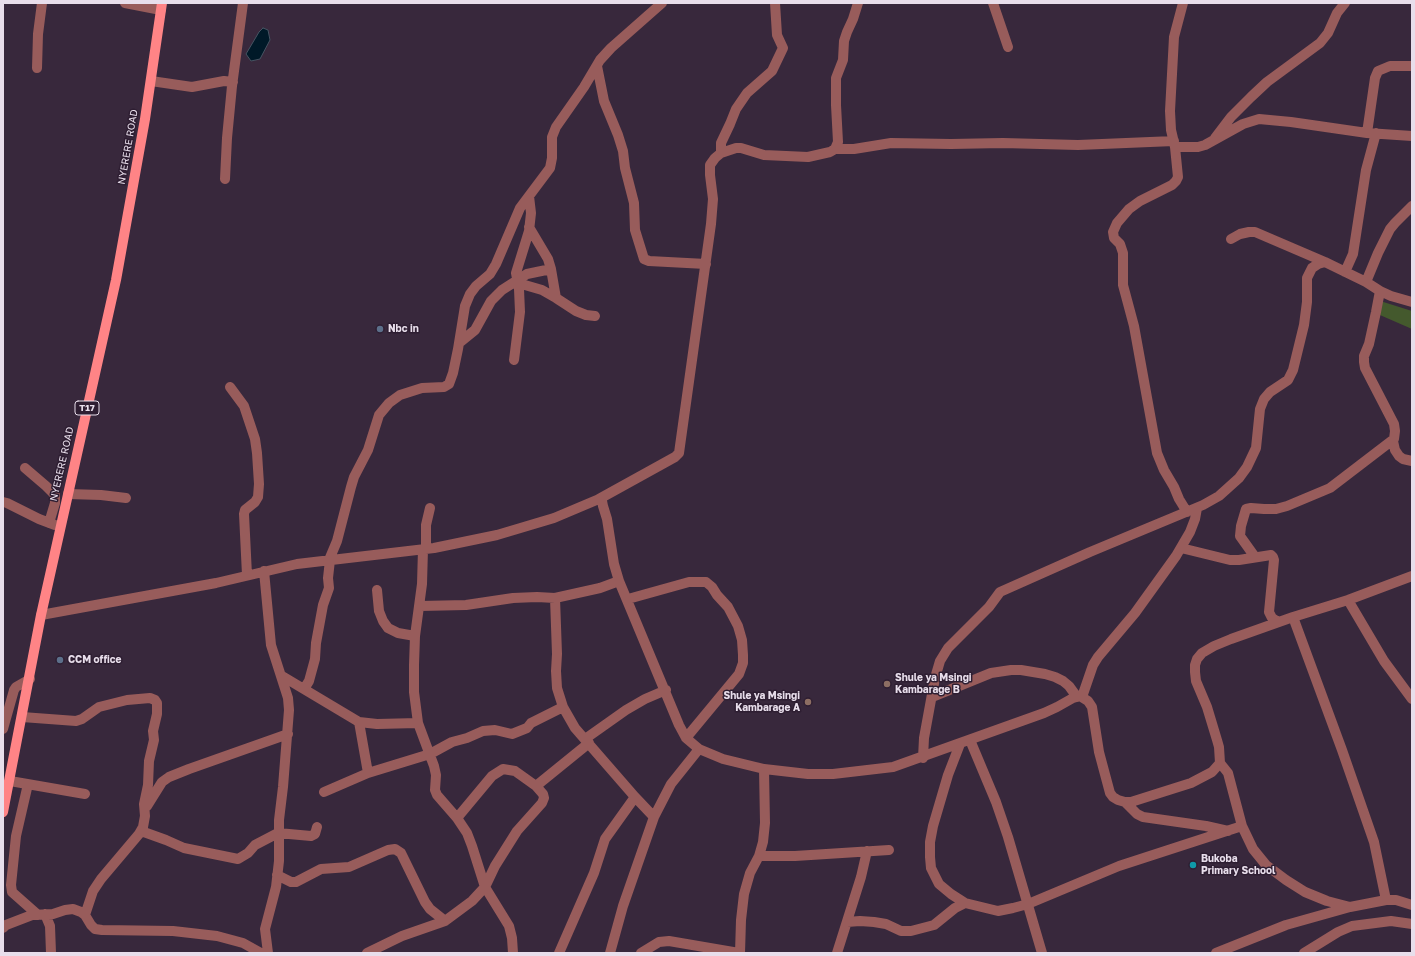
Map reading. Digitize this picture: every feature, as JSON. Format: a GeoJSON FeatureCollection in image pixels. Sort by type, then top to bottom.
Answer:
{"type":"FeatureCollection","features":[{"type":"Feature","properties":{"kind":"main road","name":"NYERERE ROAD"},"geometry":{"type":"LineString","coordinates":[[3,812],[30,679],[41,615],[116,280],[145,120],[162,6]]}},
{"type":"Feature","properties":{"kind":"street"},"geometry":{"type":"LineString","coordinates":[[37,68],[38,34],[42,3]]}},
{"type":"Feature","properties":{"kind":"street"},"geometry":{"type":"LineString","coordinates":[[125,3],[162,6]]}},
{"type":"Feature","properties":{"kind":"street"},"geometry":{"type":"LineString","coordinates":[[225,179],[227,138],[243,3]]}},
{"type":"Feature","properties":{"kind":"street"},"geometry":{"type":"LineString","coordinates":[[304,689],[309,681],[315,659],[316,643],[323,605],[329,588],[328,578],[330,560],[354,477],[368,450],[379,415],[389,403],[400,395],[422,388],[444,387],[449,384],[453,373],[465,306],[470,294],[476,286],[490,274],[496,264],[520,208],[550,168],[552,158],[552,137],[556,127],[597,66],[611,48],[662,3]]}},
{"type":"Feature","properties":{"kind":"street"},"geometry":{"type":"LineString","coordinates":[[721,153],[721,143],[736,109],[747,93],[772,71],[783,48],[777,35],[775,3]]}},
{"type":"Feature","properties":{"kind":"street"},"geometry":{"type":"LineString","coordinates":[[835,149],[838,142],[836,78],[843,60],[844,41],[858,3]]}},
{"type":"Feature","properties":{"kind":"street"},"geometry":{"type":"LineString","coordinates":[[993,3],[1008,47]]}},
{"type":"Feature","properties":{"kind":"street"},"geometry":{"type":"LineString","coordinates":[[599,499],[602,501],[607,518],[614,564],[619,581],[628,599],[686,738],[698,749],[723,759],[764,769],[808,774],[833,774],[893,767],[923,758],[1044,713],[1079,697],[1092,665],[1135,613],[1162,577],[1181,548],[1195,519],[1192,510],[1179,499],[1157,453],[1133,320],[1123,285],[1122,253],[1120,244],[1114,238],[1113,232],[1117,223],[1129,209],[1140,201],[1172,185],[1178,177],[1170,111],[1171,76],[1174,37],[1183,3]]}},
{"type":"Feature","properties":{"kind":"street"},"geometry":{"type":"LineString","coordinates":[[1212,142],[1231,117],[1267,82],[1320,43],[1328,33],[1337,13],[1345,3]]}},
{"type":"Feature","properties":{"kind":"street"},"geometry":{"type":"LineString","coordinates":[[597,66],[604,101],[623,151],[625,168],[634,202],[635,230],[644,259],[649,261],[706,264]]}},
{"type":"Feature","properties":{"kind":"street"},"geometry":{"type":"LineString","coordinates":[[1345,272],[1353,254],[1372,133],[1375,78],[1378,71],[1390,66],[1412,66]]}},
{"type":"Feature","properties":{"kind":"street"},"geometry":{"type":"LineString","coordinates":[[151,81],[192,87],[224,81],[233,82]]}},
{"type":"Feature","properties":{"kind":"street"},"geometry":{"type":"LineString","coordinates":[[41,615],[216,583],[297,564],[425,549],[497,535],[533,526],[570,512],[599,499],[675,457],[679,453],[711,224],[713,199],[710,165],[721,153],[736,148],[741,148],[764,156],[808,157],[830,152],[835,149],[854,149],[891,143],[1078,145],[1175,144],[1198,146],[1212,142],[1243,124],[1259,119],[1372,133],[1412,136]]}},
{"type":"Feature","properties":{"kind":"street"},"geometry":{"type":"LineString","coordinates":[[514,360],[520,312],[517,268],[530,227],[531,213],[529,196]]}},
{"type":"Feature","properties":{"kind":"street"},"geometry":{"type":"LineString","coordinates":[[1366,282],[1390,229],[1395,222],[1412,206]]}},
{"type":"Feature","properties":{"kind":"street"},"geometry":{"type":"LineString","coordinates":[[530,227],[548,259],[556,298]]}},
{"type":"Feature","properties":{"kind":"street"},"geometry":{"type":"LineString","coordinates":[[1231,239],[1240,234],[1255,232],[1325,262],[1391,296],[1412,302]]}},
{"type":"Feature","properties":{"kind":"street"},"geometry":{"type":"LineString","coordinates":[[923,758],[924,738],[940,661],[948,648],[990,608],[1003,590],[1192,510],[1219,496],[1239,478],[1247,467],[1256,448],[1260,409],[1264,399],[1270,392],[1288,380],[1293,370],[1304,325],[1309,272],[1318,264],[1325,262]]}},
{"type":"Feature","properties":{"kind":"street"},"geometry":{"type":"LineString","coordinates":[[459,343],[475,330],[496,294],[517,282],[527,274],[551,269]]}},
{"type":"Feature","properties":{"kind":"street"},"geometry":{"type":"LineString","coordinates":[[517,282],[542,290],[576,311],[586,315],[595,316]]}},
{"type":"Feature","properties":{"kind":"street"},"geometry":{"type":"LineString","coordinates":[[1380,291],[1369,344],[1364,356],[1365,368],[1394,424],[1395,435],[1393,441],[1395,450],[1403,459],[1412,461]]}},
{"type":"Feature","properties":{"kind":"street"},"geometry":{"type":"LineString","coordinates":[[230,387],[244,406],[255,439],[257,453],[259,484],[258,497],[255,502],[245,510],[244,514],[247,575]]}},
{"type":"Feature","properties":{"kind":"street"},"geometry":{"type":"LineString","coordinates":[[1255,557],[1240,536],[1246,509],[1276,509],[1330,488],[1369,457],[1393,441]]}},
{"type":"Feature","properties":{"kind":"street"},"geometry":{"type":"LineString","coordinates":[[25,468],[55,496],[55,503],[50,523]]}},
{"type":"Feature","properties":{"kind":"street"},"geometry":{"type":"LineString","coordinates":[[68,494],[101,495],[126,498]]}},
{"type":"Feature","properties":{"kind":"street"},"geometry":{"type":"LineString","coordinates":[[3,502],[60,528]]}},
{"type":"Feature","properties":{"kind":"street"},"geometry":{"type":"LineString","coordinates":[[430,508],[426,525],[420,606],[415,636],[414,692],[418,723],[434,766],[436,775],[436,796],[457,818],[467,833],[484,887],[509,926],[512,938],[513,953]]}},
{"type":"Feature","properties":{"kind":"street"},"geometry":{"type":"LineString","coordinates":[[1181,548],[1230,560],[1271,555],[1273,557],[1269,612],[1272,618],[1278,622]]}},
{"type":"Feature","properties":{"kind":"street"},"geometry":{"type":"LineString","coordinates":[[264,571],[271,645],[288,698],[288,734],[284,787],[278,833],[279,861],[273,902],[265,929],[268,953]]}},
{"type":"Feature","properties":{"kind":"street"},"geometry":{"type":"LineString","coordinates":[[1350,906],[1327,901],[1305,892],[1266,865],[1253,849],[1242,826],[1228,773],[1220,763],[1217,740],[1207,707],[1196,681],[1195,665],[1197,658],[1202,653],[1214,646],[1278,622],[1348,600],[1412,576]]}},
{"type":"Feature","properties":{"kind":"street"},"geometry":{"type":"LineString","coordinates":[[420,606],[466,604],[513,598],[555,598],[600,588],[619,581]]}},
{"type":"Feature","properties":{"kind":"street"},"geometry":{"type":"LineString","coordinates":[[628,599],[689,582],[706,582],[712,587],[728,607],[738,626],[742,640],[743,654],[743,663],[739,674],[686,738]]}},
{"type":"Feature","properties":{"kind":"street"},"geometry":{"type":"LineString","coordinates":[[377,590],[379,611],[388,628],[398,633],[415,636]]}},
{"type":"Feature","properties":{"kind":"street"},"geometry":{"type":"LineString","coordinates":[[555,598],[557,688],[563,707],[575,728],[654,817]]}},
{"type":"Feature","properties":{"kind":"street"},"geometry":{"type":"LineString","coordinates":[[1348,600],[1384,660],[1412,699]]}},
{"type":"Feature","properties":{"kind":"street"},"geometry":{"type":"LineString","coordinates":[[1293,617],[1374,842],[1386,900]]}},
{"type":"Feature","properties":{"kind":"street"},"geometry":{"type":"LineString","coordinates":[[932,697],[991,673],[1011,670],[1045,674],[1063,681],[1079,697],[1088,701],[1092,706],[1099,752],[1110,793],[1113,797],[1125,802],[1131,802],[1191,783],[1212,772],[1220,763]]}},
{"type":"Feature","properties":{"kind":"street"},"geometry":{"type":"LineString","coordinates":[[282,676],[359,722],[377,724],[418,723]]}},
{"type":"Feature","properties":{"kind":"street"},"geometry":{"type":"LineString","coordinates":[[3,729],[14,690],[16,687],[30,679]]}},
{"type":"Feature","properties":{"kind":"street"},"geometry":{"type":"LineString","coordinates":[[536,786],[587,741],[626,710],[645,699],[666,690]]}},
{"type":"Feature","properties":{"kind":"street"},"geometry":{"type":"LineString","coordinates":[[22,717],[76,721],[82,719],[99,707],[112,703],[144,698],[155,700],[158,707],[153,731],[154,740],[149,761],[148,785],[144,804],[144,821],[141,831],[101,879],[93,891],[85,914]]}},
{"type":"Feature","properties":{"kind":"street"},"geometry":{"type":"LineString","coordinates":[[324,792],[368,773],[430,754],[452,742],[483,732],[495,730],[512,734],[527,728],[532,723],[563,707]]}},
{"type":"Feature","properties":{"kind":"street"},"geometry":{"type":"LineString","coordinates":[[359,722],[368,773]]}},
{"type":"Feature","properties":{"kind":"street"},"geometry":{"type":"LineString","coordinates":[[144,811],[162,782],[169,777],[288,734]]}},
{"type":"Feature","properties":{"kind":"street"},"geometry":{"type":"LineString","coordinates":[[970,740],[998,809],[1042,953]]}},
{"type":"Feature","properties":{"kind":"street"},"geometry":{"type":"LineString","coordinates":[[960,744],[948,776],[933,826],[930,842],[930,857],[931,868],[940,884],[951,894],[965,902],[998,911],[1028,904],[1119,866],[1242,826]]}},
{"type":"Feature","properties":{"kind":"street"},"geometry":{"type":"LineString","coordinates":[[610,953],[626,899],[654,817],[671,784],[698,749]]}},
{"type":"Feature","properties":{"kind":"street"},"geometry":{"type":"LineString","coordinates":[[367,953],[402,936],[445,921],[472,901],[484,887],[517,831],[542,803],[544,798],[543,794],[536,786],[515,771],[503,769],[492,776],[457,818]]}},
{"type":"Feature","properties":{"kind":"street"},"geometry":{"type":"LineString","coordinates":[[641,953],[659,942],[664,941],[739,953],[744,894],[750,873],[759,856],[763,842],[765,823],[764,769]]}},
{"type":"Feature","properties":{"kind":"street"},"geometry":{"type":"LineString","coordinates":[[10,781],[85,794]]}},
{"type":"Feature","properties":{"kind":"street"},"geometry":{"type":"LineString","coordinates":[[28,784],[16,836],[11,885],[12,892],[41,914],[51,931],[51,953]]}},
{"type":"Feature","properties":{"kind":"street"},"geometry":{"type":"LineString","coordinates":[[559,953],[594,873],[605,839],[635,797]]}},
{"type":"Feature","properties":{"kind":"street"},"geometry":{"type":"LineString","coordinates":[[1125,802],[1137,814],[1143,817],[1230,831]]}},
{"type":"Feature","properties":{"kind":"street"},"geometry":{"type":"LineString","coordinates":[[141,831],[184,848],[238,859],[248,853],[255,846],[278,833],[311,836],[315,834],[316,828]]}},
{"type":"Feature","properties":{"kind":"street"},"geometry":{"type":"LineString","coordinates":[[277,875],[291,882],[296,882],[321,870],[349,867],[388,850],[395,849],[400,853],[425,902],[430,909],[445,921]]}},
{"type":"Feature","properties":{"kind":"street"},"geometry":{"type":"LineString","coordinates":[[759,856],[795,856],[889,850]]}},
{"type":"Feature","properties":{"kind":"street"},"geometry":{"type":"LineString","coordinates":[[837,953],[861,877],[867,851]]}},
{"type":"Feature","properties":{"kind":"street"},"geometry":{"type":"LineString","coordinates":[[1216,953],[1286,925],[1350,906],[1386,900],[1396,900],[1412,905]]}},
{"type":"Feature","properties":{"kind":"street"},"geometry":{"type":"LineString","coordinates":[[846,922],[874,922],[886,924],[901,931],[911,932],[934,924],[965,902]]}},
{"type":"Feature","properties":{"kind":"street"},"geometry":{"type":"LineString","coordinates":[[3,928],[19,919],[41,914],[53,914],[73,909],[85,914],[95,929],[174,931],[217,936],[243,943],[262,953]]}},
{"type":"Feature","properties":{"kind":"street"},"geometry":{"type":"LineString","coordinates":[[1304,953],[1338,932],[1352,926],[1391,921],[1412,924]]}},
{"type":"Feature","properties":{"kind":"green space"},"geometry":{"type":"Polygon","coordinates":[[[1377,300],[1412,311],[1412,329],[1373,312],[1377,300]]]}},
{"type":"Feature","properties":{"kind":"water"},"geometry":{"type":"Polygon","coordinates":[[[263,28],[268,30],[270,40],[260,59],[251,61],[246,54],[263,28]]]}},
{"type":"Feature","properties":{"kind":"place","name":"Nbc in"},"geometry":{"type":"Point","coordinates":[380,329]}},
{"type":"Feature","properties":{"kind":"place","name":"CCM office"},"geometry":{"type":"Point","coordinates":[60,660]}},
{"type":"Feature","properties":{"kind":"place","name":"Shule ya Msingi Kambarage B"},"geometry":{"type":"Point","coordinates":[887,684]}},
{"type":"Feature","properties":{"kind":"place","name":"Shule ya Msingi Kambarage A"},"geometry":{"type":"Point","coordinates":[808,702]}},
{"type":"Feature","properties":{"kind":"place","name":"Bukoba Primary School"},"geometry":{"type":"Point","coordinates":[1193,865]}}]}
